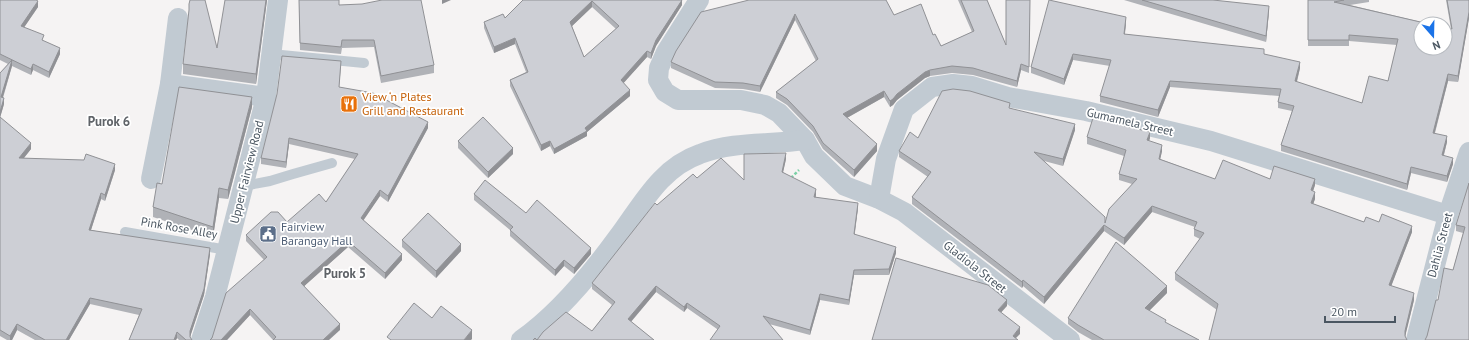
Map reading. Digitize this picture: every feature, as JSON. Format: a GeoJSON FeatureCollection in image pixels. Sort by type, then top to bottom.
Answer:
{"type":"FeatureCollection","features":[{"type":"Feature","properties":{"kind":"street","name":"Upper Fairview Road"},"geometry":{"type":"LineString","coordinates":[[201,340],[215,298],[266,97],[278,0]]}},
{"type":"Feature","properties":{"kind":"street","name":"Gladiola Street"},"geometry":{"type":"LineString","coordinates":[[699,0],[666,52],[658,68],[658,80],[665,92],[678,100],[741,100],[765,105],[778,113],[845,186],[879,199],[904,212],[1070,340]]}},
{"type":"Feature","properties":{"kind":"street"},"geometry":{"type":"LineString","coordinates":[[151,179],[170,84],[178,18]]}},
{"type":"Feature","properties":{"kind":"street"},"geometry":{"type":"LineString","coordinates":[[170,84],[266,97]]}},
{"type":"Feature","properties":{"kind":"street","name":"Gumamela Street"},"geometry":{"type":"LineString","coordinates":[[879,199],[886,159],[904,109],[932,88],[952,84],[972,86],[1008,97],[1086,111],[1211,141],[1448,215]]}},
{"type":"Feature","properties":{"kind":"street"},"geometry":{"type":"LineString","coordinates":[[521,340],[557,311],[618,237],[645,198],[669,171],[699,154],[733,145],[782,144],[809,148]]}},
{"type":"Feature","properties":{"kind":"street","name":"Dahlia Street"},"geometry":{"type":"LineString","coordinates":[[1416,340],[1448,215],[1469,152]]}},
{"type":"Feature","properties":{"kind":"lane"},"geometry":{"type":"LineString","coordinates":[[271,54],[364,63]]}},
{"type":"Feature","properties":{"kind":"lane"},"geometry":{"type":"LineString","coordinates":[[243,186],[270,182],[332,163]]}},
{"type":"Feature","properties":{"kind":"lane","name":"Pink Rose Alley"},"geometry":{"type":"LineString","coordinates":[[125,232],[227,250]]}},
{"type":"Feature","properties":{"kind":"path"},"geometry":{"type":"LineString","coordinates":[[790,179],[809,148]]}},
{"type":"Feature","properties":{"kind":"building"},"geometry":{"type":"Polygon","coordinates":[[[0,0],[38,1],[21,26],[44,35],[42,40],[60,48],[49,72],[33,64],[31,69],[0,54],[0,0]]]}},
{"type":"Feature","properties":{"kind":"building"},"geometry":{"type":"Polygon","coordinates":[[[190,0],[205,0],[217,48],[225,0],[266,0],[256,74],[183,64],[190,0]]]}},
{"type":"Feature","properties":{"kind":"building"},"geometry":{"type":"Polygon","coordinates":[[[299,0],[339,0],[339,5],[362,4],[382,0],[421,0],[434,65],[381,76],[374,40],[342,40],[341,47],[300,43],[299,0]]]}},
{"type":"Feature","properties":{"kind":"building"},"geometry":{"type":"Polygon","coordinates":[[[523,0],[682,0],[656,40],[651,53],[647,51],[621,80],[630,90],[585,128],[587,131],[554,149],[550,141],[541,145],[510,80],[528,72],[515,38],[494,47],[484,22],[503,14],[505,18],[523,0]],[[592,1],[570,22],[584,57],[619,26],[592,1]]]}},
{"type":"Feature","properties":{"kind":"building"},"geometry":{"type":"Polygon","coordinates":[[[749,0],[886,0],[894,15],[921,4],[933,35],[935,34],[941,46],[974,31],[961,0],[987,0],[1006,45],[1006,0],[1030,0],[1029,67],[1021,64],[1017,81],[973,68],[952,66],[930,70],[925,72],[890,101],[884,91],[843,114],[877,144],[854,170],[823,143],[813,126],[787,99],[776,92],[818,59],[795,14],[760,86],[743,83],[715,82],[671,62],[676,51],[701,12],[749,0]]]}},
{"type":"Feature","properties":{"kind":"building"},"geometry":{"type":"Polygon","coordinates":[[[1049,0],[1126,17],[1124,34],[1264,49],[1264,54],[1300,62],[1295,81],[1362,103],[1369,76],[1388,81],[1398,39],[1349,35],[1349,40],[1308,40],[1308,0],[1344,0],[1334,2],[1413,20],[1413,56],[1453,56],[1453,16],[1450,16],[1447,0],[1469,0],[1469,12],[1458,76],[1448,74],[1433,133],[1447,136],[1442,155],[1453,158],[1447,176],[1411,167],[1407,184],[1281,145],[1294,106],[1278,102],[1281,89],[1170,81],[1158,110],[1100,96],[1111,60],[1073,54],[1064,79],[1031,67],[1049,0]]]}},
{"type":"Feature","properties":{"kind":"building"},"geometry":{"type":"Polygon","coordinates":[[[1142,0],[1213,0],[1269,6],[1266,36],[1142,0]]]}},
{"type":"Feature","properties":{"kind":"building"},"geometry":{"type":"Polygon","coordinates":[[[282,56],[341,61],[339,87],[373,93],[428,122],[388,196],[380,190],[361,218],[402,254],[385,273],[348,241],[301,283],[340,324],[323,340],[273,340],[276,337],[250,309],[221,340],[210,340],[212,338],[226,293],[267,257],[246,235],[271,212],[278,212],[287,222],[319,194],[326,202],[358,154],[289,138],[286,162],[261,158],[277,94],[282,56]]]}},
{"type":"Feature","properties":{"kind":"building"},"geometry":{"type":"Polygon","coordinates":[[[12,60],[1,97],[4,98],[0,112],[0,73],[12,60]]]}},
{"type":"Feature","properties":{"kind":"building"},"geometry":{"type":"Polygon","coordinates":[[[179,87],[252,97],[228,190],[219,188],[213,227],[153,207],[157,183],[162,184],[179,87]]]}},
{"type":"Feature","properties":{"kind":"building"},"geometry":{"type":"Polygon","coordinates":[[[953,89],[970,91],[1010,103],[1009,108],[1075,124],[1063,159],[1034,152],[1105,217],[1105,223],[1109,209],[1137,179],[1119,174],[1126,150],[1087,137],[1093,118],[1150,132],[1147,140],[1162,145],[1159,159],[1215,179],[1223,160],[1270,179],[1274,166],[1315,179],[1311,190],[1315,192],[1311,203],[1364,222],[1366,217],[1379,222],[1382,214],[1412,226],[1389,285],[1414,293],[1405,331],[1407,340],[1209,340],[1218,304],[1175,273],[1204,233],[1194,229],[1197,222],[1152,206],[1124,238],[1104,225],[1044,297],[1023,280],[1022,282],[912,197],[931,172],[899,151],[910,132],[918,138],[942,91],[953,89]]]}},
{"type":"Feature","properties":{"kind":"building"},"geometry":{"type":"Polygon","coordinates":[[[0,117],[31,143],[19,158],[84,160],[86,154],[115,164],[105,195],[101,193],[89,230],[210,248],[204,289],[190,331],[190,337],[192,340],[186,340],[177,332],[174,340],[129,340],[142,309],[90,298],[66,340],[45,340],[17,324],[10,336],[0,330],[0,117]]]}},
{"type":"Feature","properties":{"kind":"building"},"geometry":{"type":"Polygon","coordinates":[[[483,117],[513,148],[488,172],[458,141],[483,117]]]}},
{"type":"Feature","properties":{"kind":"building"},"geometry":{"type":"Polygon","coordinates":[[[786,153],[782,172],[816,189],[814,197],[858,203],[854,234],[896,247],[889,269],[854,270],[849,300],[820,294],[810,330],[763,316],[783,340],[710,340],[720,326],[687,303],[684,307],[656,286],[628,319],[654,340],[537,340],[543,332],[566,312],[592,331],[615,302],[592,283],[655,203],[657,205],[693,174],[697,178],[721,158],[744,180],[744,154],[786,153]]]}},
{"type":"Feature","properties":{"kind":"building"},"geometry":{"type":"Polygon","coordinates":[[[485,180],[526,213],[537,200],[591,248],[574,268],[564,260],[555,270],[510,230],[513,227],[474,194],[485,180]]]}},
{"type":"Feature","properties":{"kind":"building"},"geometry":{"type":"Polygon","coordinates":[[[1469,183],[1469,340],[1425,340],[1436,300],[1438,300],[1444,268],[1453,270],[1465,227],[1456,225],[1469,183]]]}},
{"type":"Feature","properties":{"kind":"building"},"geometry":{"type":"Polygon","coordinates":[[[428,213],[461,244],[436,271],[402,240],[428,213]]]}},
{"type":"Feature","properties":{"kind":"building"},"geometry":{"type":"Polygon","coordinates":[[[1116,242],[1167,286],[1145,308],[1166,320],[1165,322],[1199,340],[1104,340],[1068,318],[1116,242]]]}},
{"type":"Feature","properties":{"kind":"building"},"geometry":{"type":"Polygon","coordinates":[[[896,258],[988,285],[1007,300],[998,310],[1020,327],[1013,336],[1018,340],[872,340],[896,258]]]}},
{"type":"Feature","properties":{"kind":"building"},"geometry":{"type":"Polygon","coordinates":[[[414,303],[432,318],[441,306],[472,330],[464,340],[391,340],[387,337],[414,303]]]}},
{"type":"Feature","properties":{"kind":"place","name":"View ‘n Plates Grill and Restaurant"},"geometry":{"type":"Point","coordinates":[349,104]}},
{"type":"Feature","properties":{"kind":"place","name":"Fairview Barangay Hall"},"geometry":{"type":"Point","coordinates":[268,234]}},
{"type":"Feature","properties":{"kind":"district","name":"Purok 6"},"geometry":{"type":"Point","coordinates":[109,121]}},
{"type":"Feature","properties":{"kind":"district","name":"Purok 5"},"geometry":{"type":"Point","coordinates":[345,273]}}]}
